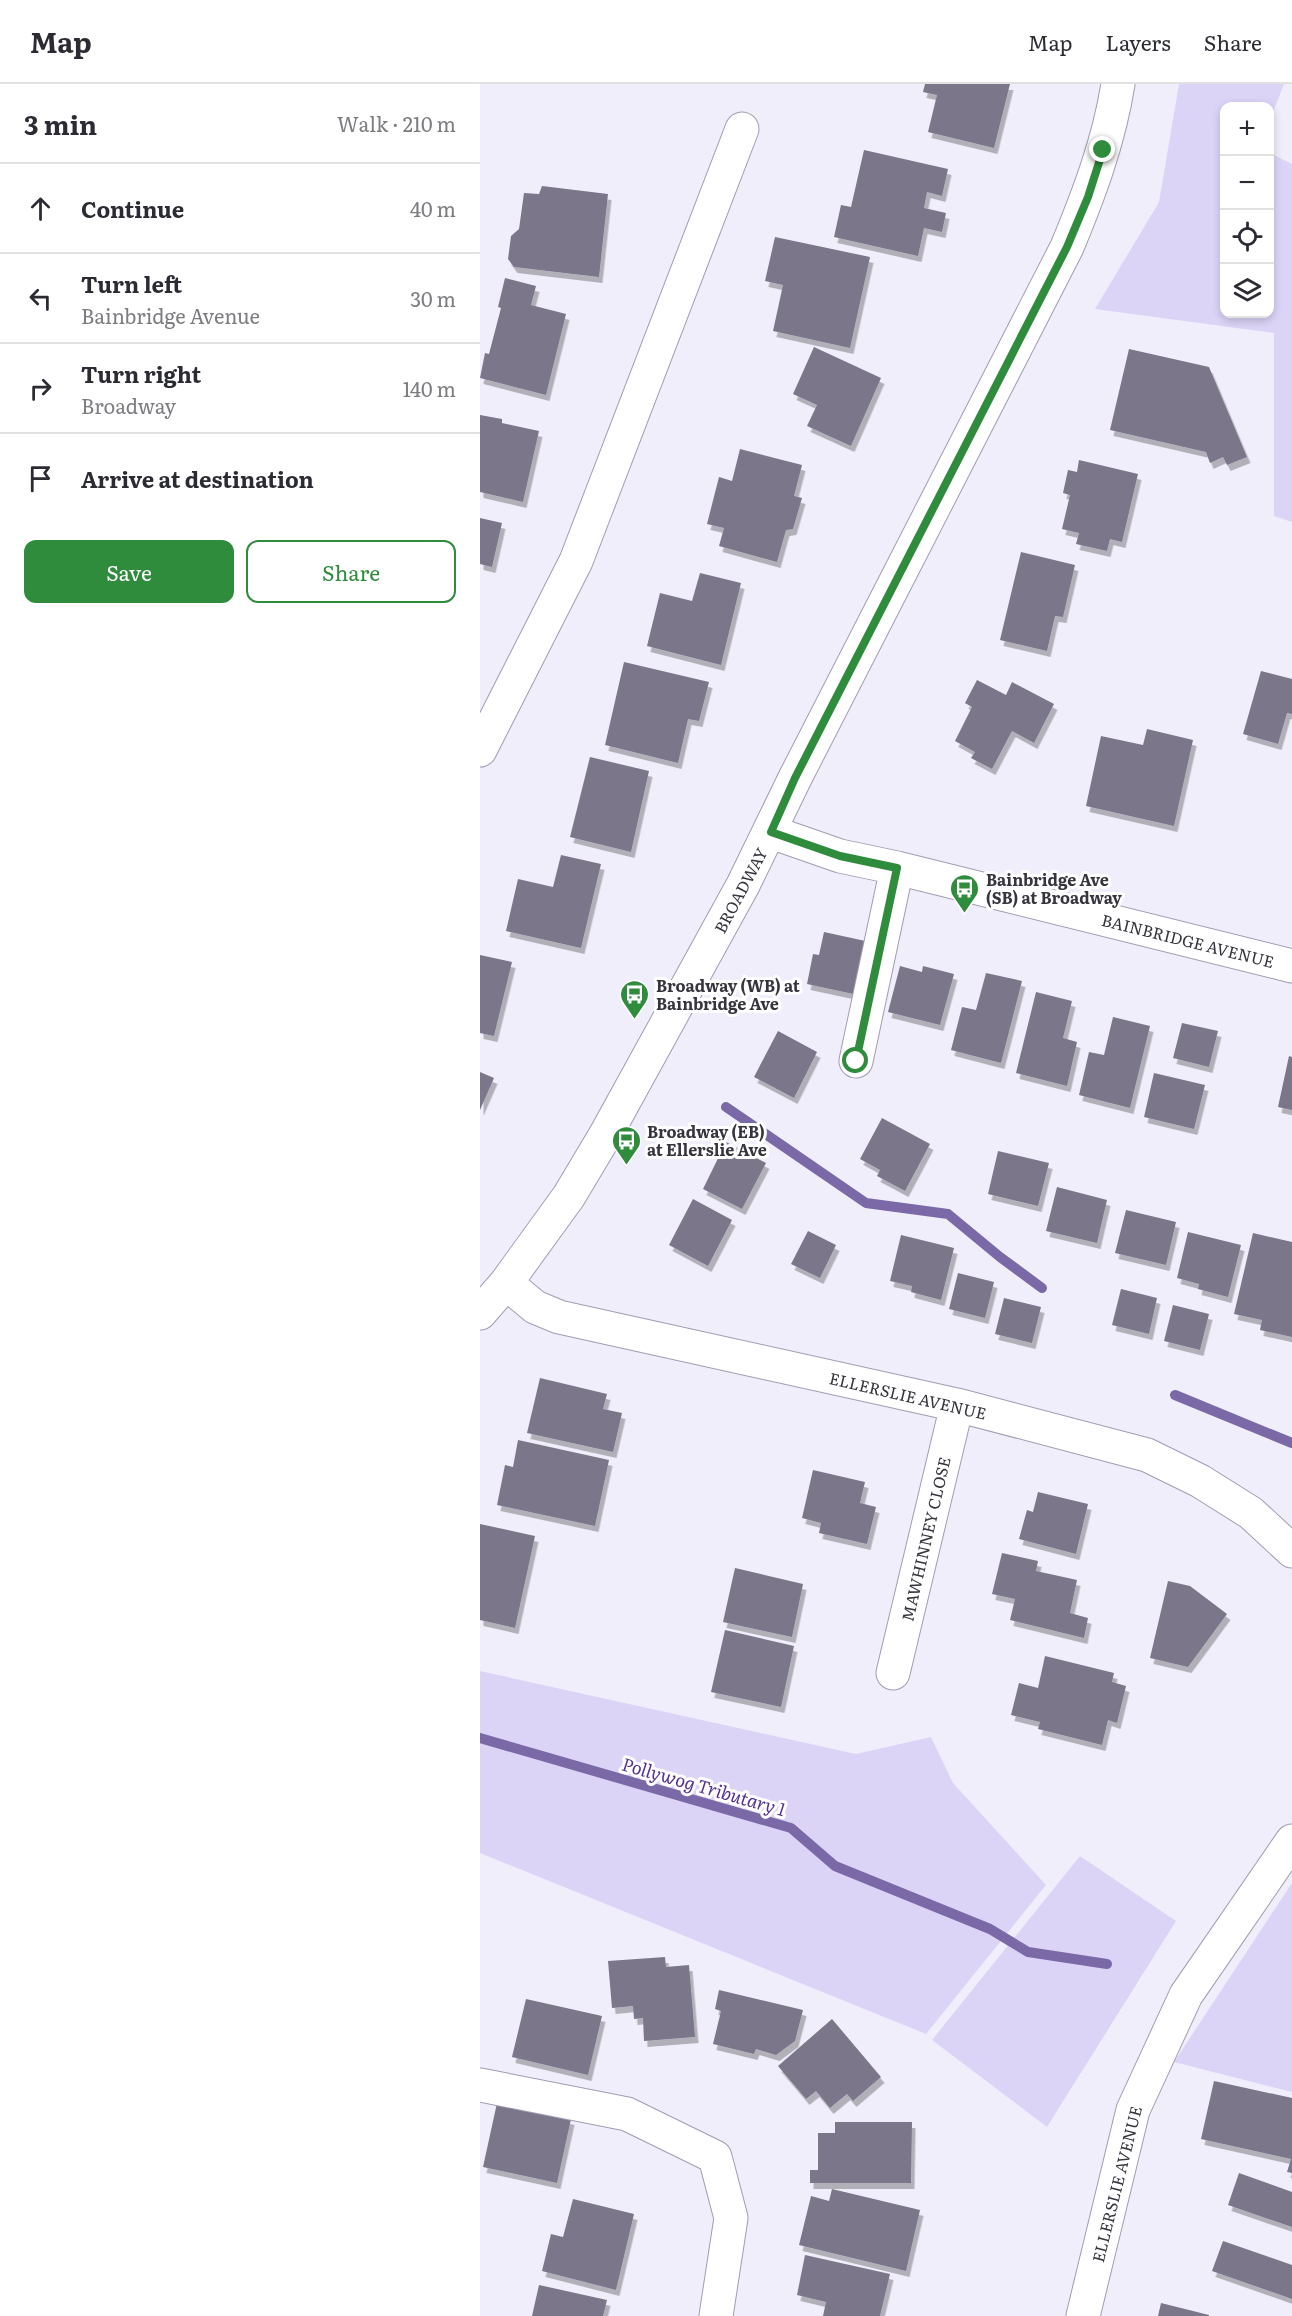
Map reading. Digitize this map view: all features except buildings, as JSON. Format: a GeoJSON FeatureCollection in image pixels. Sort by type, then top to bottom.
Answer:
{"type":"FeatureCollection","features":[{"type":"Feature","properties":{"kind":"street","name":"BROADWAY"},"geometry":{"type":"LineString","coordinates":[[480,1313],[506,1283],[569,1196],[606,1134],[771,832],[795,778],[1067,247],[1088,197],[1103,150],[1118,84]]}},
{"type":"Feature","properties":{"kind":"street"},"geometry":{"type":"LineString","coordinates":[[480,750],[576,561],[742,129]]}},
{"type":"Feature","properties":{"kind":"street","name":"BAINBRIDGE AVENUE"},"geometry":{"type":"LineString","coordinates":[[771,832],[840,856],[897,868],[1292,966]]}},
{"type":"Feature","properties":{"kind":"street"},"geometry":{"type":"LineString","coordinates":[[856,1061],[897,868]]}},
{"type":"Feature","properties":{"kind":"street","name":"ELLERSLIE AVENUE"},"geometry":{"type":"LineString","coordinates":[[506,1283],[535,1307],[559,1317],[957,1405],[1147,1455],[1200,1481],[1251,1513],[1292,1551]]}},
{"type":"Feature","properties":{"kind":"street","name":"MAWHINNEY CLOSE"},"geometry":{"type":"LineString","coordinates":[[893,1673],[957,1405]]}},
{"type":"Feature","properties":{"kind":"street","name":"ELLERSLIE AVENUE"},"geometry":{"type":"LineString","coordinates":[[1083,2316],[1132,2110],[1186,1995],[1292,1841]]}},
{"type":"Feature","properties":{"kind":"street"},"geometry":{"type":"LineString","coordinates":[[480,2085],[627,2114],[715,2157],[731,2218],[716,2316]]}},
{"type":"Feature","properties":{"kind":"shaded area"},"geometry":{"type":"Polygon","coordinates":[[[1179,84],[1284,84],[1274,110],[1274,102],[1220,102],[1220,318],[1274,318],[1274,155],[1292,164],[1292,522],[1274,516],[1274,333],[1095,309],[1159,202],[1179,84]]]}},
{"type":"Feature","properties":{"kind":"shaded area"},"geometry":{"type":"Polygon","coordinates":[[[480,1671],[856,1754],[931,1737],[953,1783],[1046,1885],[926,2034],[480,1853],[480,1671]]]}},
{"type":"Feature","properties":{"kind":"shaded area"},"geometry":{"type":"Polygon","coordinates":[[[1080,1856],[1176,1921],[1047,2127],[932,2040],[1080,1856]]]}},
{"type":"Feature","properties":{"kind":"shaded area"},"geometry":{"type":"Polygon","coordinates":[[[1292,1883],[1292,2092],[1174,2062],[1292,1883]]]}},
{"type":"Feature","properties":{"kind":"waterway"},"geometry":{"type":"LineString","coordinates":[[726,1107],[866,1203],[948,1214],[1042,1288]]}},
{"type":"Feature","properties":{"kind":"waterway"},"geometry":{"type":"LineString","coordinates":[[1175,1395],[1292,1443]]}},
{"type":"Feature","properties":{"kind":"waterway","name":"Pollywog Tributary 1"},"geometry":{"type":"LineString","coordinates":[[480,1738],[791,1828],[835,1866],[990,1929],[1028,1952],[1107,1964]]}},
{"type":"Feature","properties":{"kind":"place","name":"Bainbridge Ave (SB) at Broadway"},"geometry":{"type":"Point","coordinates":[965,914]}},
{"type":"Feature","properties":{"kind":"place","name":"Broadway (WB) at Bainbridge Ave"},"geometry":{"type":"Point","coordinates":[635,1020]}},
{"type":"Feature","properties":{"kind":"place","name":"Broadway (EB) at Ellerslie Ave"},"geometry":{"type":"Point","coordinates":[626,1166]}},
{"type":"Feature","properties":{"kind":"route"},"geometry":{"type":"LineString","coordinates":[[856,1061],[897,868],[840,856],[771,832],[795,778],[1067,247],[1088,197],[1103,150]]}}]}
